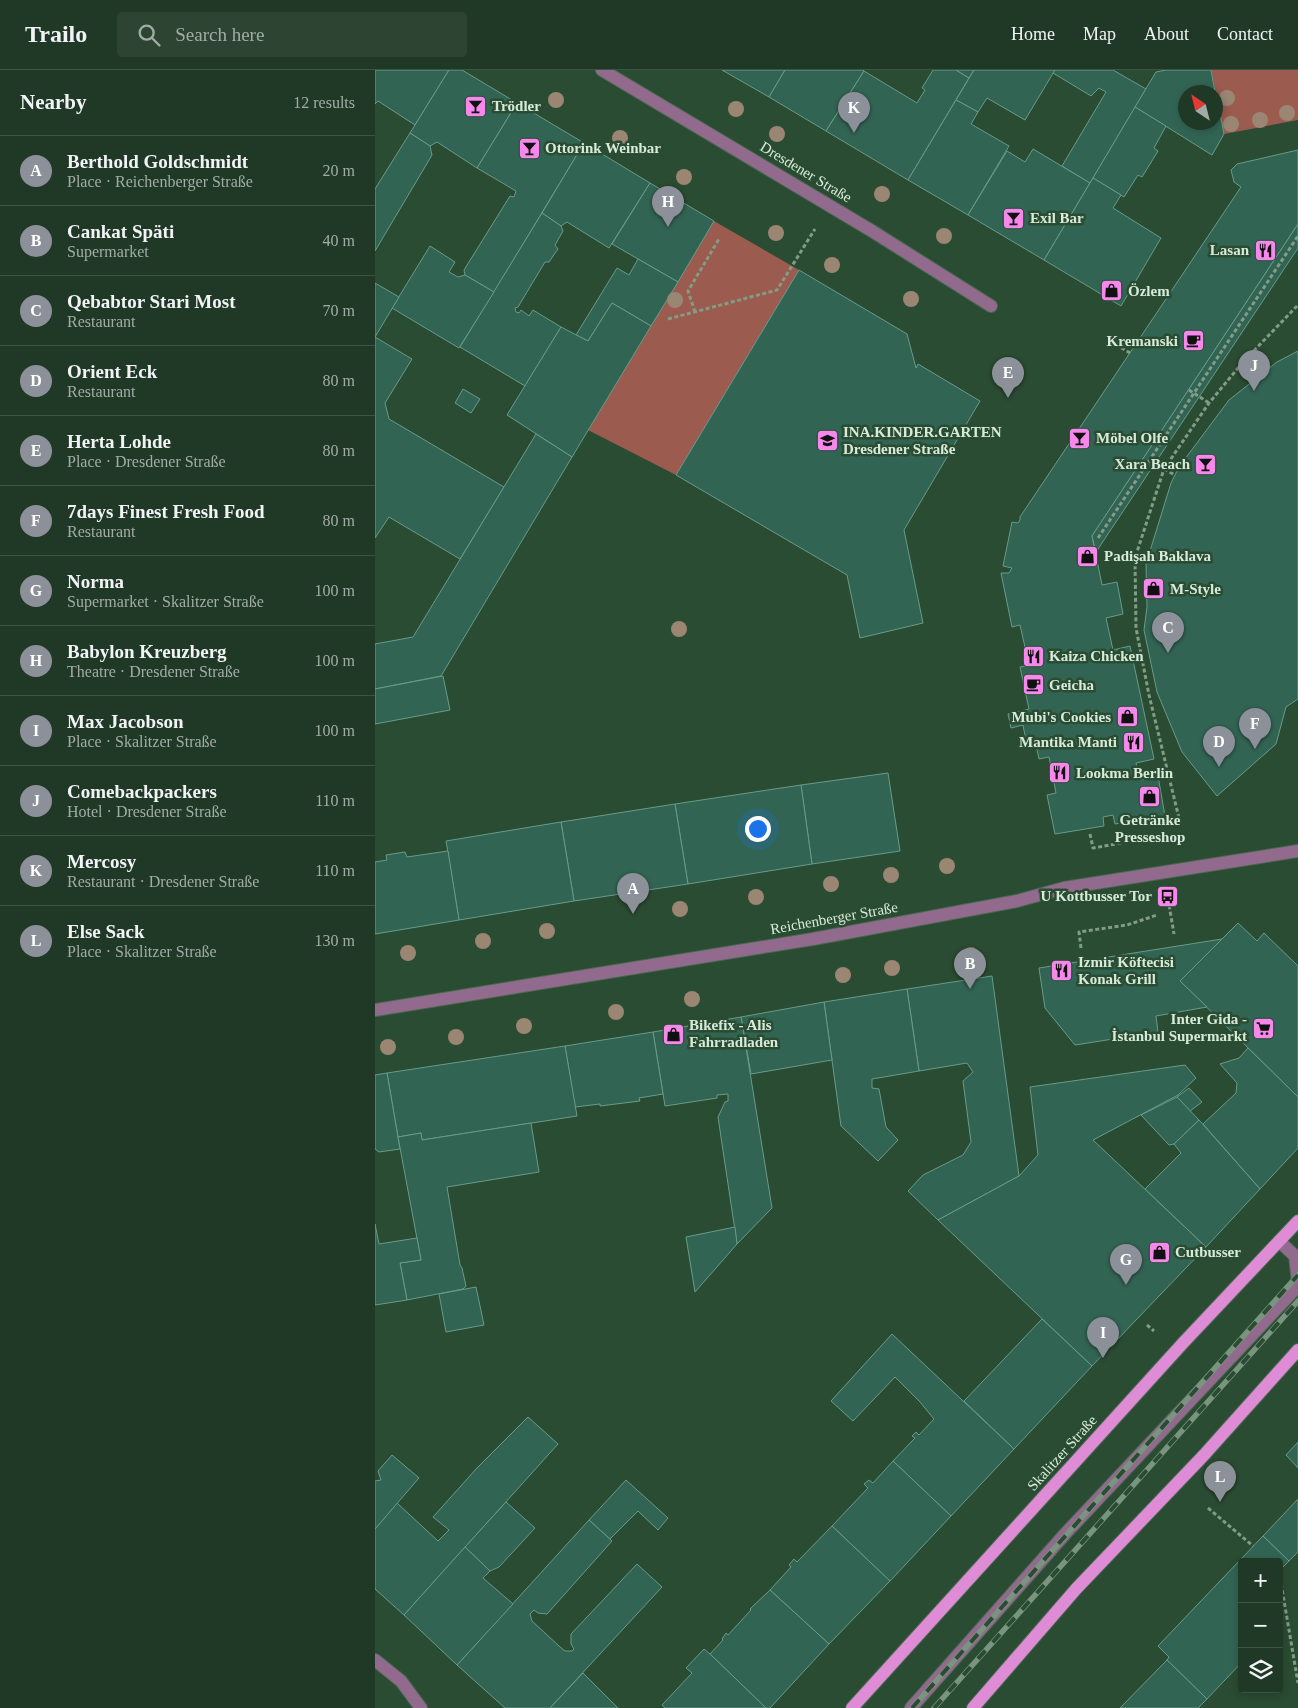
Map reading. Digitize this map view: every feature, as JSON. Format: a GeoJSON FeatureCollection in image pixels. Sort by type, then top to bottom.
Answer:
{"type":"FeatureCollection","features":[{"type":"Feature","properties":{"kind":"main road","name":"Skalitzer Straße"},"geometry":{"type":"LineString","coordinates":[[852,1708],[1177,1350],[1298,1221]]}},
{"type":"Feature","properties":{"kind":"main road"},"geometry":{"type":"LineString","coordinates":[[973,1708],[1076,1590],[1210,1448],[1298,1350]]}},
{"type":"Feature","properties":{"kind":"street","name":"Dresdener Straße"},"geometry":{"type":"LineString","coordinates":[[602,70],[991,306]]}},
{"type":"Feature","properties":{"kind":"street","name":"Reichenberger Straße"},"geometry":{"type":"LineString","coordinates":[[375,1010],[813,939],[1017,901],[1064,888],[1298,851]]}},
{"type":"Feature","properties":{"kind":"street"},"geometry":{"type":"LineString","coordinates":[[1279,1241],[1295,1256],[1298,1282]]}},
{"type":"Feature","properties":{"kind":"street"},"geometry":{"type":"LineString","coordinates":[[911,1708],[1065,1534],[1298,1286]]}},
{"type":"Feature","properties":{"kind":"street"},"geometry":{"type":"LineString","coordinates":[[375,1660],[401,1681],[421,1708]]}},
{"type":"Feature","properties":{"kind":"path"},"geometry":{"type":"LineString","coordinates":[[668,319],[777,290],[829,206]]}},
{"type":"Feature","properties":{"kind":"path"},"geometry":{"type":"LineString","coordinates":[[1098,538],[1298,236]]}},
{"type":"Feature","properties":{"kind":"path"},"geometry":{"type":"LineString","coordinates":[[695,312],[688,291],[719,239]]}},
{"type":"Feature","properties":{"kind":"path"},"geometry":{"type":"LineString","coordinates":[[1179,818],[1149,695],[1136,628],[1135,558],[1163,469],[1209,402],[1243,362],[1298,305]]}},
{"type":"Feature","properties":{"kind":"path"},"geometry":{"type":"LineString","coordinates":[[1110,341],[1130,354]]}},
{"type":"Feature","properties":{"kind":"path"},"geometry":{"type":"LineString","coordinates":[[1189,390],[1209,402]]}},
{"type":"Feature","properties":{"kind":"path"},"geometry":{"type":"LineString","coordinates":[[1163,469],[1175,475]]}},
{"type":"Feature","properties":{"kind":"path"},"geometry":{"type":"LineString","coordinates":[[1090,834],[1093,848],[1150,838]]}},
{"type":"Feature","properties":{"kind":"path"},"geometry":{"type":"LineString","coordinates":[[1168,896],[1174,934]]}},
{"type":"Feature","properties":{"kind":"path"},"geometry":{"type":"LineString","coordinates":[[1081,948],[1079,932],[1134,923],[1157,915]]}},
{"type":"Feature","properties":{"kind":"path"},"geometry":{"type":"LineString","coordinates":[[1147,1325],[1154,1331]]}},
{"type":"Feature","properties":{"kind":"path"},"geometry":{"type":"LineString","coordinates":[[1208,1508],[1253,1546]]}},
{"type":"Feature","properties":{"kind":"path"},"geometry":{"type":"LineString","coordinates":[[1283,1595],[1298,1683]]}},
{"type":"Feature","properties":{"kind":"shaded area"},"geometry":{"type":"Polygon","coordinates":[[[1211,70],[1298,70],[1298,120],[1224,134],[1223,85],[1214,85],[1211,70]]]}},
{"type":"Feature","properties":{"kind":"shaded area"},"geometry":{"type":"Polygon","coordinates":[[[714,221],[799,270],[676,475],[588,430],[714,221]]]}},
{"type":"Feature","properties":{"kind":"building"},"geometry":{"type":"Polygon","coordinates":[[[375,70],[449,70],[415,125],[378,101],[375,104],[375,70]]]}},
{"type":"Feature","properties":{"kind":"building"},"geometry":{"type":"Polygon","coordinates":[[[449,70],[462,70],[517,103],[477,168],[437,142],[430,146],[410,133],[449,70]]]}},
{"type":"Feature","properties":{"kind":"building"},"geometry":{"type":"Polygon","coordinates":[[[722,70],[785,70],[769,97],[722,70]]]}},
{"type":"Feature","properties":{"kind":"building"},"geometry":{"type":"Polygon","coordinates":[[[785,70],[864,71],[826,131],[769,97],[785,70]]]}},
{"type":"Feature","properties":{"kind":"building"},"geometry":{"type":"Polygon","coordinates":[[[933,70],[956,70],[969,78],[908,180],[826,131],[864,71],[917,103],[925,90],[922,88],[933,70]]]}},
{"type":"Feature","properties":{"kind":"building"},"geometry":{"type":"Polygon","coordinates":[[[956,70],[974,70],[969,78],[956,70]]]}},
{"type":"Feature","properties":{"kind":"building"},"geometry":{"type":"Polygon","coordinates":[[[974,70],[1055,70],[1025,120],[987,98],[978,112],[956,100],[974,70]]]}},
{"type":"Feature","properties":{"kind":"building"},"geometry":{"type":"Polygon","coordinates":[[[1055,70],[1113,70],[1146,89],[1090,183],[1062,166],[1106,92],[1099,88],[1091,96],[1053,73],[1055,70]]]}},
{"type":"Feature","properties":{"kind":"building"},"geometry":{"type":"Polygon","coordinates":[[[1166,70],[1211,70],[1214,85],[1178,85],[1178,130],[1223,129],[1224,134],[1212,155],[1135,107],[1156,72],[1166,70]]]}},
{"type":"Feature","properties":{"kind":"building"},"geometry":{"type":"Polygon","coordinates":[[[956,100],[978,112],[971,124],[1009,146],[968,215],[908,180],[956,100]]]}},
{"type":"Feature","properties":{"kind":"building"},"geometry":{"type":"Polygon","coordinates":[[[517,103],[584,143],[494,292],[465,275],[464,270],[510,196],[514,197],[516,191],[477,168],[517,103]]]}},
{"type":"Feature","properties":{"kind":"building"},"geometry":{"type":"Polygon","coordinates":[[[1135,107],[1166,126],[1154,148],[1158,151],[1142,177],[1138,175],[1124,197],[1093,178],[1135,107]]]}},
{"type":"Feature","properties":{"kind":"building"},"geometry":{"type":"Polygon","coordinates":[[[410,133],[430,146],[432,155],[375,251],[375,189],[410,133]]]}},
{"type":"Feature","properties":{"kind":"building"},"geometry":{"type":"Polygon","coordinates":[[[584,143],[650,183],[609,248],[567,222],[561,226],[542,213],[584,143]]]}},
{"type":"Feature","properties":{"kind":"building"},"geometry":{"type":"Polygon","coordinates":[[[1033,149],[1090,183],[1044,260],[968,215],[1007,151],[1025,162],[1033,149]]]}},
{"type":"Feature","properties":{"kind":"building"},"geometry":{"type":"Polygon","coordinates":[[[1298,150],[1298,224],[1092,536],[1102,585],[1117,582],[1123,614],[1106,618],[1113,650],[1130,646],[1154,759],[1136,763],[1140,780],[1158,776],[1165,816],[1115,824],[1113,815],[1103,817],[1104,826],[1055,834],[1047,795],[1056,793],[1049,757],[1039,759],[1035,740],[1026,741],[1023,725],[1011,728],[1008,714],[1029,709],[1020,667],[1029,665],[1020,625],[1012,627],[1001,573],[1009,573],[1012,568],[1003,566],[1012,522],[1018,523],[1020,517],[1241,187],[1234,182],[1231,170],[1237,164],[1298,150]]]}},
{"type":"Feature","properties":{"kind":"building"},"geometry":{"type":"Polygon","coordinates":[[[1093,178],[1121,195],[1113,208],[1161,238],[1121,306],[1044,260],[1093,178]]]}},
{"type":"Feature","properties":{"kind":"building"},"geometry":{"type":"Polygon","coordinates":[[[650,183],[714,221],[678,282],[612,244],[650,183]]]}},
{"type":"Feature","properties":{"kind":"building"},"geometry":{"type":"Polygon","coordinates":[[[542,213],[561,226],[563,231],[555,245],[558,249],[549,262],[545,262],[518,307],[515,308],[516,312],[519,313],[521,310],[529,316],[533,310],[561,327],[525,386],[460,347],[542,213]]]}},
{"type":"Feature","properties":{"kind":"building"},"geometry":{"type":"Polygon","coordinates":[[[1298,224],[1298,248],[1096,552],[1092,536],[1298,224]]]}},
{"type":"Feature","properties":{"kind":"building"},"geometry":{"type":"Polygon","coordinates":[[[430,246],[455,262],[449,272],[458,277],[465,275],[494,292],[459,348],[392,308],[430,246]]]}},
{"type":"Feature","properties":{"kind":"building"},"geometry":{"type":"Polygon","coordinates":[[[638,259],[678,282],[651,326],[612,303],[588,341],[576,335],[617,268],[629,275],[638,259]]]}},
{"type":"Feature","properties":{"kind":"building","name":"INA.KINDER.GARTEN Dresdener Straße"},"geometry":{"type":"Polygon","coordinates":[[[799,270],[907,334],[916,368],[918,364],[980,401],[904,530],[923,623],[860,638],[847,575],[676,475],[799,270]]]}},
{"type":"Feature","properties":{"kind":"building"},"geometry":{"type":"Polygon","coordinates":[[[375,283],[399,297],[375,337],[375,283]]]}},
{"type":"Feature","properties":{"kind":"building"},"geometry":{"type":"Polygon","coordinates":[[[612,303],[651,326],[572,457],[507,415],[561,327],[588,341],[612,303]]]}},
{"type":"Feature","properties":{"kind":"building"},"geometry":{"type":"Polygon","coordinates":[[[375,337],[412,359],[385,403],[389,419],[504,487],[460,559],[389,517],[375,538],[375,337]]]}},
{"type":"Feature","properties":{"kind":"building"},"geometry":{"type":"Polygon","coordinates":[[[1298,351],[1298,699],[1286,707],[1276,744],[1217,796],[1182,752],[1157,692],[1144,630],[1147,607],[1146,564],[1171,483],[1179,467],[1229,400],[1277,362],[1298,351]]]}},
{"type":"Feature","properties":{"kind":"building"},"geometry":{"type":"Polygon","coordinates":[[[463,389],[480,399],[471,413],[455,403],[463,389]]]}},
{"type":"Feature","properties":{"kind":"building"},"geometry":{"type":"Polygon","coordinates":[[[536,434],[572,457],[441,676],[375,689],[375,644],[413,637],[536,434]]]}},
{"type":"Feature","properties":{"kind":"building"},"geometry":{"type":"Polygon","coordinates":[[[443,676],[450,710],[375,724],[375,689],[443,676]]]}},
{"type":"Feature","properties":{"kind":"building"},"geometry":{"type":"Polygon","coordinates":[[[888,773],[900,851],[812,864],[801,785],[888,773]]]}},
{"type":"Feature","properties":{"kind":"building"},"geometry":{"type":"Polygon","coordinates":[[[801,785],[812,864],[688,884],[675,804],[801,785]]]}},
{"type":"Feature","properties":{"kind":"building"},"geometry":{"type":"Polygon","coordinates":[[[675,804],[688,884],[574,901],[561,822],[675,804]]]}},
{"type":"Feature","properties":{"kind":"building"},"geometry":{"type":"Polygon","coordinates":[[[561,822],[574,901],[459,920],[446,841],[561,822]]]}},
{"type":"Feature","properties":{"kind":"building"},"geometry":{"type":"Polygon","coordinates":[[[448,851],[459,920],[375,934],[375,862],[387,860],[386,855],[405,852],[407,857],[448,851]]]}},
{"type":"Feature","properties":{"kind":"building","name":"Inter Gida - İstanbul Supermarkt"},"geometry":{"type":"Polygon","coordinates":[[[1238,923],[1257,941],[1264,933],[1298,966],[1298,1097],[1180,981],[1238,923]]]}},
{"type":"Feature","properties":{"kind":"building"},"geometry":{"type":"Polygon","coordinates":[[[1222,939],[1180,981],[1207,1007],[1156,1016],[1158,1032],[1075,1045],[1045,1008],[1039,968],[1222,939]]]}},
{"type":"Feature","properties":{"kind":"building"},"geometry":{"type":"Polygon","coordinates":[[[992,976],[1019,1176],[938,1220],[908,1191],[923,1175],[963,1155],[971,1142],[963,1081],[973,1072],[967,1063],[919,1071],[907,989],[992,976]]]}},
{"type":"Feature","properties":{"kind":"building"},"geometry":{"type":"Polygon","coordinates":[[[907,989],[919,1071],[872,1079],[872,1088],[879,1089],[886,1127],[898,1140],[878,1161],[841,1126],[824,1002],[907,989]]]}},
{"type":"Feature","properties":{"kind":"building"},"geometry":{"type":"Polygon","coordinates":[[[824,1002],[832,1060],[751,1074],[741,1017],[824,1002]]]}},
{"type":"Feature","properties":{"kind":"building"},"geometry":{"type":"Polygon","coordinates":[[[741,1017],[772,1208],[737,1244],[718,1117],[725,1102],[728,1101],[728,1094],[717,1095],[717,1098],[665,1106],[653,1032],[741,1017]]]}},
{"type":"Feature","properties":{"kind":"building"},"geometry":{"type":"Polygon","coordinates":[[[653,1032],[663,1094],[639,1098],[640,1101],[575,1107],[565,1046],[653,1032]]]}},
{"type":"Feature","properties":{"kind":"building"},"geometry":{"type":"Polygon","coordinates":[[[565,1046],[577,1116],[422,1140],[421,1133],[398,1137],[387,1073],[565,1046]]]}},
{"type":"Feature","properties":{"kind":"building"},"geometry":{"type":"Polygon","coordinates":[[[1248,1048],[1298,1097],[1298,1148],[1260,1189],[1203,1124],[1236,1093],[1237,1083],[1220,1064],[1239,1058],[1248,1048]]]}},
{"type":"Feature","properties":{"kind":"building"},"geometry":{"type":"Polygon","coordinates":[[[1185,1065],[1196,1078],[1178,1095],[1093,1140],[1206,1247],[1092,1366],[938,1220],[1019,1176],[1038,1155],[1030,1087],[1185,1065]]]}},
{"type":"Feature","properties":{"kind":"building"},"geometry":{"type":"Polygon","coordinates":[[[387,1073],[400,1149],[379,1152],[375,1149],[375,1075],[387,1073]]]}},
{"type":"Feature","properties":{"kind":"building"},"geometry":{"type":"Polygon","coordinates":[[[1189,1088],[1202,1102],[1190,1111],[1177,1097],[1189,1088]]]}},
{"type":"Feature","properties":{"kind":"building"},"geometry":{"type":"Polygon","coordinates":[[[1177,1097],[1199,1120],[1174,1144],[1169,1145],[1141,1115],[1177,1097]]]}},
{"type":"Feature","properties":{"kind":"building"},"geometry":{"type":"Polygon","coordinates":[[[1199,1120],[1260,1189],[1206,1247],[1145,1189],[1181,1153],[1174,1144],[1199,1120]]]}},
{"type":"Feature","properties":{"kind":"building"},"geometry":{"type":"Polygon","coordinates":[[[531,1123],[539,1172],[447,1187],[460,1265],[466,1286],[463,1289],[407,1300],[400,1263],[421,1260],[398,1137],[421,1133],[422,1140],[531,1123]]]}},
{"type":"Feature","properties":{"kind":"building"},"geometry":{"type":"Polygon","coordinates":[[[375,1224],[379,1244],[417,1238],[421,1260],[400,1263],[407,1300],[375,1305],[375,1224]]]}},
{"type":"Feature","properties":{"kind":"building"},"geometry":{"type":"Polygon","coordinates":[[[735,1227],[737,1244],[695,1292],[686,1237],[735,1227]]]}},
{"type":"Feature","properties":{"kind":"building"},"geometry":{"type":"Polygon","coordinates":[[[476,1287],[484,1325],[446,1332],[439,1294],[476,1287]]]}},
{"type":"Feature","properties":{"kind":"building"},"geometry":{"type":"Polygon","coordinates":[[[1042,1319],[1092,1366],[1014,1449],[964,1401],[1042,1319]]]}},
{"type":"Feature","properties":{"kind":"building"},"geometry":{"type":"Polygon","coordinates":[[[892,1334],[1014,1449],[951,1516],[893,1461],[915,1438],[912,1436],[916,1432],[919,1435],[934,1419],[895,1377],[853,1421],[831,1401],[892,1334]]]}},
{"type":"Feature","properties":{"kind":"building"},"geometry":{"type":"Polygon","coordinates":[[[528,1417],[558,1444],[404,1615],[375,1589],[375,1529],[397,1503],[438,1541],[449,1530],[433,1517],[477,1468],[528,1417]]]}},
{"type":"Feature","properties":{"kind":"building"},"geometry":{"type":"Polygon","coordinates":[[[1298,1442],[1298,1468],[1286,1455],[1298,1442]]]}},
{"type":"Feature","properties":{"kind":"building"},"geometry":{"type":"Polygon","coordinates":[[[392,1455],[419,1478],[375,1529],[375,1481],[381,1480],[378,1471],[392,1455]]]}},
{"type":"Feature","properties":{"kind":"building"},"geometry":{"type":"Polygon","coordinates":[[[893,1461],[951,1516],[890,1581],[832,1526],[868,1488],[864,1484],[869,1480],[873,1483],[893,1461]]]}},
{"type":"Feature","properties":{"kind":"building"},"geometry":{"type":"Polygon","coordinates":[[[626,1480],[668,1518],[658,1530],[638,1511],[610,1539],[589,1520],[626,1480]]]}},
{"type":"Feature","properties":{"kind":"building"},"geometry":{"type":"Polygon","coordinates":[[[1298,1499],[1298,1552],[1289,1561],[1263,1536],[1298,1499]]]}},
{"type":"Feature","properties":{"kind":"building"},"geometry":{"type":"Polygon","coordinates":[[[506,1502],[535,1528],[499,1567],[490,1571],[465,1547],[506,1502]]]}},
{"type":"Feature","properties":{"kind":"building"},"geometry":{"type":"Polygon","coordinates":[[[589,1520],[612,1541],[547,1614],[538,1613],[534,1610],[530,1614],[532,1621],[559,1646],[565,1651],[572,1651],[574,1649],[571,1644],[571,1634],[637,1564],[662,1587],[550,1708],[505,1708],[457,1665],[589,1520]]]}},
{"type":"Feature","properties":{"kind":"building"},"geometry":{"type":"Polygon","coordinates":[[[832,1526],[890,1581],[829,1644],[770,1590],[791,1567],[789,1565],[794,1559],[797,1562],[832,1526]]]}},
{"type":"Feature","properties":{"kind":"building"},"geometry":{"type":"Polygon","coordinates":[[[1263,1536],[1289,1561],[1283,1567],[1283,1558],[1242,1558],[1263,1536]]]}},
{"type":"Feature","properties":{"kind":"building"},"geometry":{"type":"Polygon","coordinates":[[[465,1547],[490,1571],[483,1578],[513,1604],[457,1665],[404,1615],[465,1547]]]}},
{"type":"Feature","properties":{"kind":"building"},"geometry":{"type":"Polygon","coordinates":[[[1238,1562],[1238,1666],[1207,1699],[1167,1660],[1169,1657],[1158,1646],[1238,1562]]]}},
{"type":"Feature","properties":{"kind":"building"},"geometry":{"type":"Polygon","coordinates":[[[770,1590],[829,1644],[770,1708],[766,1708],[710,1654],[723,1640],[726,1633],[728,1635],[750,1609],[770,1590]]]}},
{"type":"Feature","properties":{"kind":"building"},"geometry":{"type":"Polygon","coordinates":[[[704,1649],[766,1708],[665,1708],[662,1705],[692,1673],[686,1668],[704,1649]]]}},
{"type":"Feature","properties":{"kind":"building"},"geometry":{"type":"Polygon","coordinates":[[[1167,1660],[1207,1699],[1198,1708],[1120,1708],[1167,1660]]]}},
{"type":"Feature","properties":{"kind":"building"},"geometry":{"type":"Polygon","coordinates":[[[583,1673],[618,1708],[550,1708],[583,1673]]]}},
{"type":"Feature","properties":{"kind":"railway"},"geometry":{"type":"LineString","coordinates":[[912,1708],[1298,1275]]}},
{"type":"Feature","properties":{"kind":"railway"},"geometry":{"type":"LineString","coordinates":[[934,1708],[1298,1301]]}},
{"type":"Feature","properties":{"kind":"place","name":"Trödler"},"geometry":{"type":"Point","coordinates":[476,106]}},
{"type":"Feature","properties":{"kind":"place","name":"Mercosy"},"geometry":{"type":"Point","coordinates":[854,133]}},
{"type":"Feature","properties":{"kind":"place","name":"Ottorink Weinbar"},"geometry":{"type":"Point","coordinates":[529,148]}},
{"type":"Feature","properties":{"kind":"place","name":"Exil Bar"},"geometry":{"type":"Point","coordinates":[1014,218]}},
{"type":"Feature","properties":{"kind":"place","name":"Babylon Kreuzberg"},"geometry":{"type":"Point","coordinates":[668,227]}},
{"type":"Feature","properties":{"kind":"place","name":"Lasan"},"geometry":{"type":"Point","coordinates":[1265,250]}},
{"type":"Feature","properties":{"kind":"place","name":"Özlem"},"geometry":{"type":"Point","coordinates":[1112,291]}},
{"type":"Feature","properties":{"kind":"place","name":"Kremanski"},"geometry":{"type":"Point","coordinates":[1194,341]}},
{"type":"Feature","properties":{"kind":"place","name":"Comebackpackers"},"geometry":{"type":"Point","coordinates":[1254,391]}},
{"type":"Feature","properties":{"kind":"place","name":"Herta Lohde"},"geometry":{"type":"Point","coordinates":[1008,398]}},
{"type":"Feature","properties":{"kind":"place","name":"Möbel Olfe"},"geometry":{"type":"Point","coordinates":[1080,438]}},
{"type":"Feature","properties":{"kind":"place","name":"INA.KINDER.GARTEN Dresdener Straße"},"geometry":{"type":"Point","coordinates":[827,441]}},
{"type":"Feature","properties":{"kind":"place","name":"Xara Beach"},"geometry":{"type":"Point","coordinates":[1206,464]}},
{"type":"Feature","properties":{"kind":"place","name":"Padişah Baklava"},"geometry":{"type":"Point","coordinates":[1088,556]}},
{"type":"Feature","properties":{"kind":"place","name":"M-Style"},"geometry":{"type":"Point","coordinates":[1154,589]}},
{"type":"Feature","properties":{"kind":"place","name":"Qebabtor Stari Most"},"geometry":{"type":"Point","coordinates":[1168,653]}},
{"type":"Feature","properties":{"kind":"place","name":"Kaiza Chicken"},"geometry":{"type":"Point","coordinates":[1033,656]}},
{"type":"Feature","properties":{"kind":"place","name":"Geicha"},"geometry":{"type":"Point","coordinates":[1033,685]}},
{"type":"Feature","properties":{"kind":"place","name":"Mubi's Cookies"},"geometry":{"type":"Point","coordinates":[1127,717]}},
{"type":"Feature","properties":{"kind":"place","name":"Mantika Manti"},"geometry":{"type":"Point","coordinates":[1133,742]}},
{"type":"Feature","properties":{"kind":"place","name":"7days Finest Fresh Food"},"geometry":{"type":"Point","coordinates":[1255,749]}},
{"type":"Feature","properties":{"kind":"place","name":"Orient Eck"},"geometry":{"type":"Point","coordinates":[1219,767]}},
{"type":"Feature","properties":{"kind":"place","name":"Lookma Berlin"},"geometry":{"type":"Point","coordinates":[1060,773]}},
{"type":"Feature","properties":{"kind":"place","name":"Getränke Presseshop"},"geometry":{"type":"Point","coordinates":[1150,797]}},
{"type":"Feature","properties":{"kind":"place","name":"U Kottbusser Tor"},"geometry":{"type":"Point","coordinates":[1168,896]}},
{"type":"Feature","properties":{"kind":"place","name":"Berthold Goldschmidt"},"geometry":{"type":"Point","coordinates":[633,914]}},
{"type":"Feature","properties":{"kind":"place","name":"Izmir Köftecisi Konak Grill"},"geometry":{"type":"Point","coordinates":[1062,971]}},
{"type":"Feature","properties":{"kind":"place","name":"Cankat Späti"},"geometry":{"type":"Point","coordinates":[970,989]}},
{"type":"Feature","properties":{"kind":"place","name":"Inter Gida - İstanbul Supermarkt"},"geometry":{"type":"Point","coordinates":[1263,1028]}},
{"type":"Feature","properties":{"kind":"place","name":"Bikefix - Alis Fahrradladen"},"geometry":{"type":"Point","coordinates":[673,1034]}},
{"type":"Feature","properties":{"kind":"place","name":"Cutbusser"},"geometry":{"type":"Point","coordinates":[1159,1252]}},
{"type":"Feature","properties":{"kind":"place","name":"Norma"},"geometry":{"type":"Point","coordinates":[1126,1285]}},
{"type":"Feature","properties":{"kind":"place","name":"Max Jacobson"},"geometry":{"type":"Point","coordinates":[1103,1358]}},
{"type":"Feature","properties":{"kind":"place","name":"Else Sack"},"geometry":{"type":"Point","coordinates":[1220,1502]}}]}
